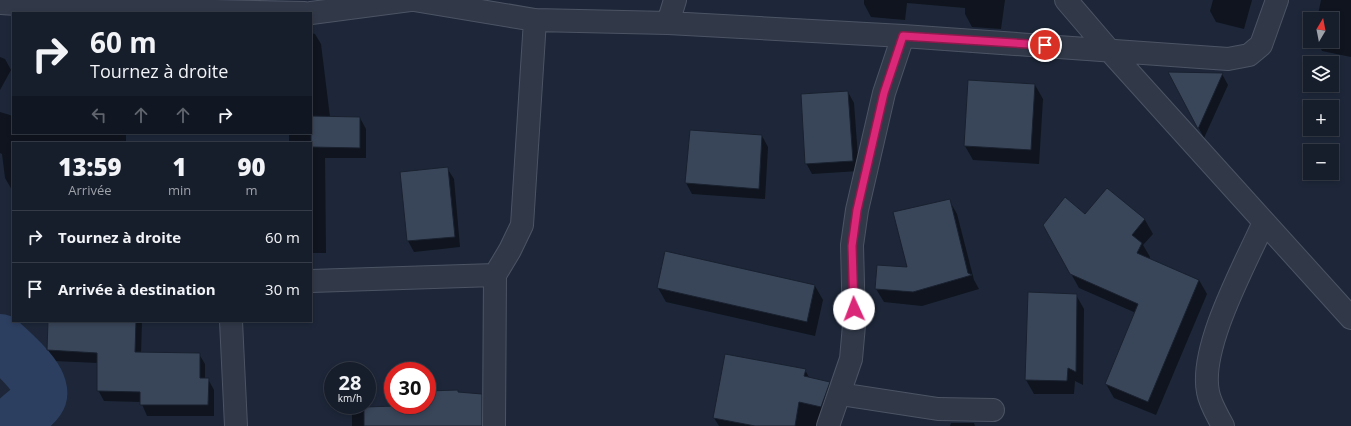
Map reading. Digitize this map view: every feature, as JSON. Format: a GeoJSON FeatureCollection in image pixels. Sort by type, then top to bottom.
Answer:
{"type":"FeatureCollection","features":[{"type":"Feature","properties":{"kind":"street"},"geometry":{"type":"LineString","coordinates":[[0,3],[79,8],[311,10],[410,0]]}},
{"type":"Feature","properties":{"kind":"street"},"geometry":{"type":"LineString","coordinates":[[414,0],[535,20],[668,23],[903,36],[1228,59],[1249,55],[1261,45],[1276,0]]}},
{"type":"Feature","properties":{"kind":"street"},"geometry":{"type":"LineString","coordinates":[[668,23],[675,0]]}},
{"type":"Feature","properties":{"kind":"street"},"geometry":{"type":"LineString","coordinates":[[1066,0],[1108,50],[1351,318]]}},
{"type":"Feature","properties":{"kind":"street"},"geometry":{"type":"LineString","coordinates":[[494,426],[495,275],[510,250],[522,225],[535,20]]}},
{"type":"Feature","properties":{"kind":"street"},"geometry":{"type":"LineString","coordinates":[[828,426],[851,359],[854,325],[852,246],[857,210],[884,93],[903,36]]}},
{"type":"Feature","properties":{"kind":"street"},"geometry":{"type":"LineString","coordinates":[[1223,426],[1208,393],[1207,373],[1214,336],[1264,222]]}},
{"type":"Feature","properties":{"kind":"street"},"geometry":{"type":"LineString","coordinates":[[312,281],[495,275]]}},
{"type":"Feature","properties":{"kind":"street"},"geometry":{"type":"LineString","coordinates":[[232,322],[236,426]]}},
{"type":"Feature","properties":{"kind":"street"},"geometry":{"type":"LineString","coordinates":[[840,394],[938,409],[993,410]]}},
{"type":"Feature","properties":{"kind":"building"},"geometry":{"type":"Polygon","coordinates":[[[1168,72],[1223,73],[1198,129],[1168,72]]]}},
{"type":"Feature","properties":{"kind":"building"},"geometry":{"type":"Polygon","coordinates":[[[968,80],[1035,84],[1031,150],[964,146],[968,80]]]}},
{"type":"Feature","properties":{"kind":"building"},"geometry":{"type":"Polygon","coordinates":[[[848,91],[853,161],[805,164],[801,94],[848,91]]]}},
{"type":"Feature","properties":{"kind":"building"},"geometry":{"type":"Polygon","coordinates":[[[312,116],[360,117],[360,148],[312,147],[312,116]]]}},
{"type":"Feature","properties":{"kind":"building"},"geometry":{"type":"Polygon","coordinates":[[[690,130],[762,135],[759,189],[685,183],[690,130]]]}},
{"type":"Feature","properties":{"kind":"building"},"geometry":{"type":"Polygon","coordinates":[[[448,167],[455,237],[407,241],[400,172],[448,167]]]}},
{"type":"Feature","properties":{"kind":"building"},"geometry":{"type":"Polygon","coordinates":[[[1107,188],[1145,219],[1132,235],[1142,243],[1137,253],[1199,280],[1148,402],[1105,384],[1138,304],[1070,274],[1043,225],[1065,197],[1085,214],[1107,188]]]}},
{"type":"Feature","properties":{"kind":"building"},"geometry":{"type":"Polygon","coordinates":[[[950,199],[968,273],[972,275],[913,292],[875,289],[877,265],[907,267],[893,212],[950,199]]]}},
{"type":"Feature","properties":{"kind":"building"},"geometry":{"type":"Polygon","coordinates":[[[665,251],[815,285],[807,322],[657,288],[665,251]]]}},
{"type":"Feature","properties":{"kind":"building"},"geometry":{"type":"Polygon","coordinates":[[[1028,292],[1077,294],[1076,372],[1068,368],[1067,381],[1025,380],[1028,292]]]}},
{"type":"Feature","properties":{"kind":"building"},"geometry":{"type":"Polygon","coordinates":[[[48,322],[136,322],[135,352],[200,353],[200,378],[209,378],[208,405],[140,405],[140,392],[97,391],[97,353],[47,350],[48,322]]]}},
{"type":"Feature","properties":{"kind":"building"},"geometry":{"type":"Polygon","coordinates":[[[725,354],[806,369],[804,376],[830,382],[821,407],[799,402],[795,426],[755,426],[713,418],[725,354]]]}},
{"type":"Feature","properties":{"kind":"building"},"geometry":{"type":"Polygon","coordinates":[[[458,390],[458,392],[482,394],[482,426],[364,426],[364,414],[376,414],[376,407],[384,406],[384,414],[436,414],[436,391],[458,390]]]}},
{"type":"Feature","properties":{"kind":"waterway"},"geometry":{"type":"LineString","coordinates":[[0,341],[28,368],[39,385],[40,393],[38,400],[11,426]]}},
{"type":"Feature","properties":{"kind":"route"},"geometry":{"type":"LineString","coordinates":[[854,309],[852,246],[857,210],[884,93],[903,36],[1045,45]]}}]}
